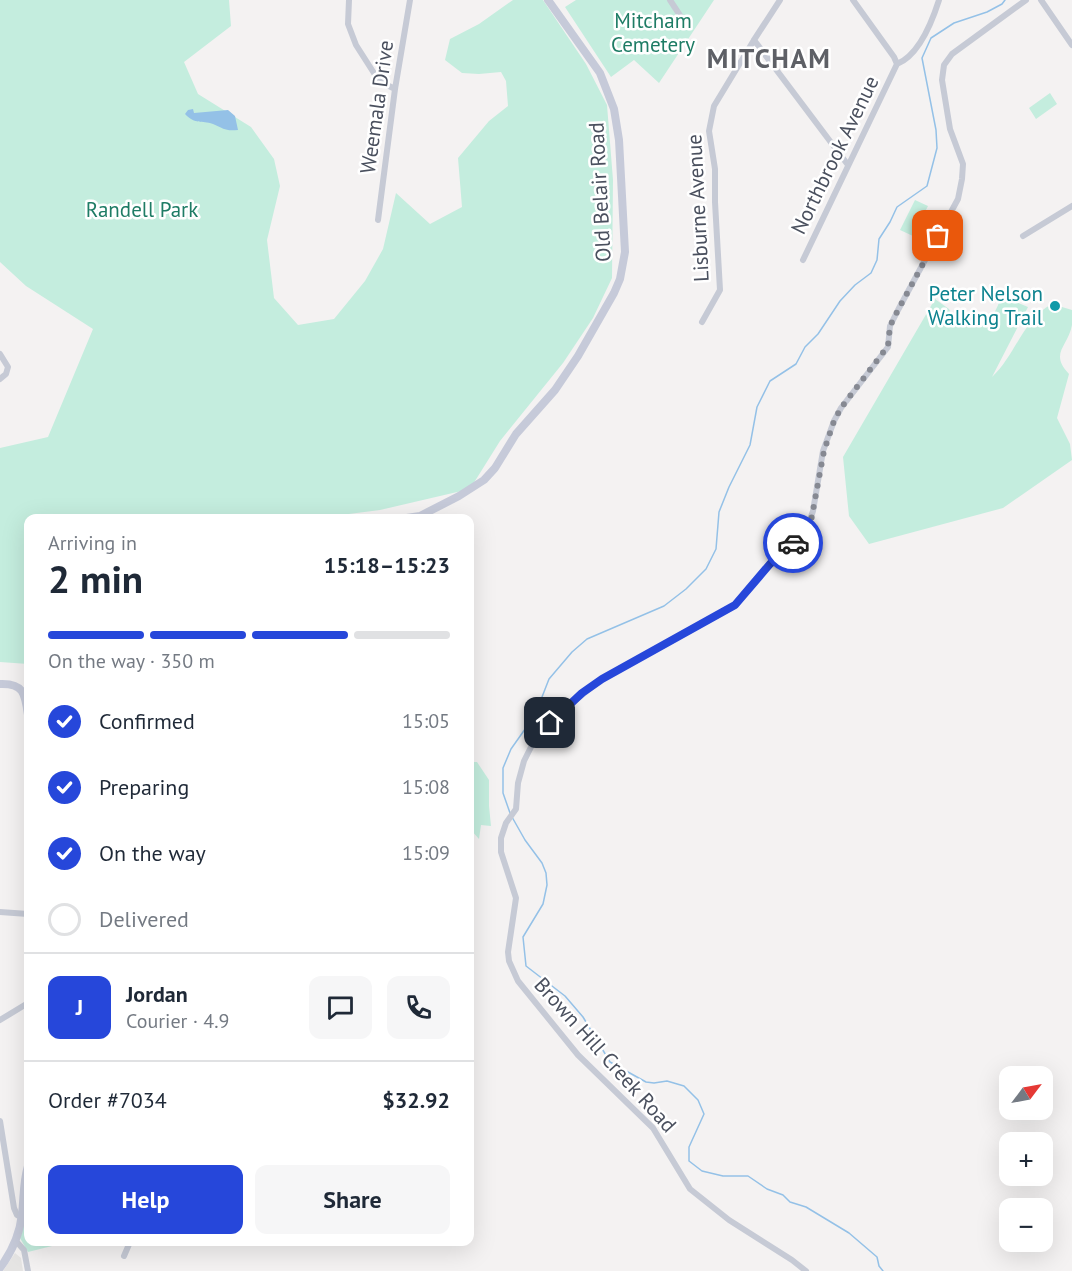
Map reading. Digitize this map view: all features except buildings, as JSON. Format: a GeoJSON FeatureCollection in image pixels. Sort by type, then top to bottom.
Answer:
{"type":"FeatureCollection","features":[{"type":"Feature","properties":{"kind":"main road","name":"Old Belair Road"},"geometry":{"type":"LineString","coordinates":[[424,514],[459,496],[489,474],[516,434],[555,390],[578,356],[620,279],[625,252],[619,141],[614,108],[600,73],[548,0]]}},
{"type":"Feature","properties":{"kind":"main road"},"geometry":{"type":"LineString","coordinates":[[0,684],[12,684],[18,687],[24,696]]}},
{"type":"Feature","properties":{"kind":"main road"},"geometry":{"type":"LineString","coordinates":[[0,1268],[15,1240],[22,1218],[24,1187]]}},
{"type":"Feature","properties":{"kind":"street"},"geometry":{"type":"LineString","coordinates":[[350,0],[348,24],[356,45],[379,81],[395,89]]}},
{"type":"Feature","properties":{"kind":"street","name":"Weemala Drive"},"geometry":{"type":"LineString","coordinates":[[378,220],[395,89],[410,0]]}},
{"type":"Feature","properties":{"kind":"street"},"geometry":{"type":"LineString","coordinates":[[670,0],[686,23]]}},
{"type":"Feature","properties":{"kind":"street","name":"Lisburne Avenue"},"geometry":{"type":"LineString","coordinates":[[702,322],[720,290],[715,169],[709,130],[714,106],[780,0]]}},
{"type":"Feature","properties":{"kind":"street"},"geometry":{"type":"LineString","coordinates":[[853,0],[897,64],[907,59],[917,47],[939,0]]}},
{"type":"Feature","properties":{"kind":"street","name":"Brown Hill Creek Road"},"geometry":{"type":"LineString","coordinates":[[806,1271],[729,1220],[690,1189],[653,1128],[578,1054],[518,981],[512,971],[508,952],[516,898],[501,852],[501,838],[506,823],[516,809],[518,783],[524,761],[532,745],[562,711],[582,693],[617,669],[735,605],[770,564],[806,531],[813,512],[824,451],[834,421],[841,408],[888,346],[890,326],[958,199],[963,164],[950,129],[942,80],[944,65],[952,54],[1026,0]]}},
{"type":"Feature","properties":{"kind":"street"},"geometry":{"type":"LineString","coordinates":[[1041,0],[1072,45]]}},
{"type":"Feature","properties":{"kind":"street"},"geometry":{"type":"LineString","coordinates":[[754,40],[848,165]]}},
{"type":"Feature","properties":{"kind":"street","name":"Northbrook Avenue"},"geometry":{"type":"LineString","coordinates":[[803,260],[897,64]]}},
{"type":"Feature","properties":{"kind":"street"},"geometry":{"type":"LineString","coordinates":[[1023,236],[1072,206]]}},
{"type":"Feature","properties":{"kind":"street"},"geometry":{"type":"LineString","coordinates":[[0,354],[9,367],[0,379]]}},
{"type":"Feature","properties":{"kind":"street"},"geometry":{"type":"LineString","coordinates":[[0,912],[24,914]]}},
{"type":"Feature","properties":{"kind":"street"},"geometry":{"type":"LineString","coordinates":[[0,1020],[24,1005]]}},
{"type":"Feature","properties":{"kind":"street"},"geometry":{"type":"LineString","coordinates":[[0,1121],[14,1208],[17,1215],[22,1218]]}},
{"type":"Feature","properties":{"kind":"street"},"geometry":{"type":"LineString","coordinates":[[15,1240],[24,1250],[28,1271]]}},
{"type":"Feature","properties":{"kind":"street"},"geometry":{"type":"LineString","coordinates":[[124,1256],[128,1246]]}},
{"type":"Feature","properties":{"kind":"shaded area"},"geometry":{"type":"Polygon","coordinates":[[[15,1253],[21,1258],[23,1271],[3,1271],[15,1253]]]}},
{"type":"Feature","properties":{"kind":"green space","name":"Randell Park"},"geometry":{"type":"Polygon","coordinates":[[[0,0],[229,0],[231,26],[184,62],[198,94],[251,127],[274,159],[280,186],[267,240],[274,298],[298,325],[334,319],[365,281],[383,249],[396,193],[430,224],[462,207],[458,158],[489,121],[508,106],[506,81],[501,72],[462,73],[445,60],[450,39],[479,24],[513,0],[543,0],[586,64],[607,105],[613,180],[612,278],[593,318],[563,363],[500,441],[470,489],[380,510],[349,514],[24,514],[24,664],[0,662],[0,448],[48,437],[93,329],[26,286],[0,262],[0,0]]]}},
{"type":"Feature","properties":{"kind":"green space","name":"Mitcham Cemetery"},"geometry":{"type":"Polygon","coordinates":[[[576,0],[714,0],[659,83],[634,60],[611,77],[565,7],[576,0]]]}},
{"type":"Feature","properties":{"kind":"green space"},"geometry":{"type":"Polygon","coordinates":[[[1050,93],[1057,104],[1036,119],[1029,108],[1050,93]]]}},
{"type":"Feature","properties":{"kind":"green space"},"geometry":{"type":"Polygon","coordinates":[[[915,200],[928,206],[913,236],[900,230],[915,200]]]}},
{"type":"Feature","properties":{"kind":"green space"},"geometry":{"type":"Polygon","coordinates":[[[1002,296],[1028,307],[992,377],[1007,359],[1026,328],[1042,311],[1052,304],[1072,310],[1070,333],[1060,355],[1060,361],[1069,374],[1057,418],[1070,444],[1072,460],[1003,508],[869,544],[849,516],[843,457],[935,299],[949,309],[955,321],[969,323],[980,321],[993,314],[1002,296]]]}},
{"type":"Feature","properties":{"kind":"green space"},"geometry":{"type":"Polygon","coordinates":[[[474,762],[477,762],[489,780],[491,826],[481,825],[479,839],[474,833],[474,762]]]}},
{"type":"Feature","properties":{"kind":"green space"},"geometry":{"type":"Polygon","coordinates":[[[24,1220],[24,1245],[20,1238],[24,1220]]]}},
{"type":"Feature","properties":{"kind":"green space"},"geometry":{"type":"Polygon","coordinates":[[[25,1246],[52,1246],[28,1252],[25,1246]]]}},
{"type":"Feature","properties":{"kind":"water"},"geometry":{"type":"Polygon","coordinates":[[[193,109],[194,113],[228,110],[235,116],[238,130],[227,130],[213,124],[192,120],[185,114],[188,110],[193,109]]]}},
{"type":"Feature","properties":{"kind":"waterway"},"geometry":{"type":"LineString","coordinates":[[510,813],[503,793],[503,768],[511,749],[535,715],[549,679],[572,652],[587,639],[664,606],[706,569],[716,549],[719,512],[750,445],[757,407],[770,381],[796,364],[805,347],[818,334],[840,301],[855,285],[871,273],[877,260],[879,239],[897,207],[927,186],[937,148],[936,130],[922,58],[931,38],[954,23],[987,12],[1005,0]]}},
{"type":"Feature","properties":{"kind":"waterway"},"geometry":{"type":"LineString","coordinates":[[512,817],[546,873],[547,885],[543,904],[523,937],[526,966],[565,996],[583,1017],[610,1062],[646,1082],[667,1081],[684,1086],[698,1100],[704,1114],[689,1147],[689,1161],[702,1171],[723,1176],[748,1176],[767,1189],[783,1195],[790,1202],[806,1207],[849,1233],[877,1257],[883,1271]]}},
{"type":"Feature","properties":{"kind":"way so far"},"geometry":{"type":"LineString","coordinates":[[793,543],[806,531],[811,521],[824,451],[834,421],[841,408],[888,346],[890,326],[938,236]]}},
{"type":"Feature","properties":{"kind":"place","name":"Peter Nelson Walking Trail"},"geometry":{"type":"Point","coordinates":[1055,306]}},
{"type":"Feature","properties":{"kind":"district","name":"MITCHAM"},"geometry":{"type":"Point","coordinates":[769,59]}},
{"type":"Feature","properties":{"kind":"route"},"geometry":{"type":"LineString","coordinates":[[550,723],[582,693],[602,679],[735,605],[770,564],[793,543]]}}]}
